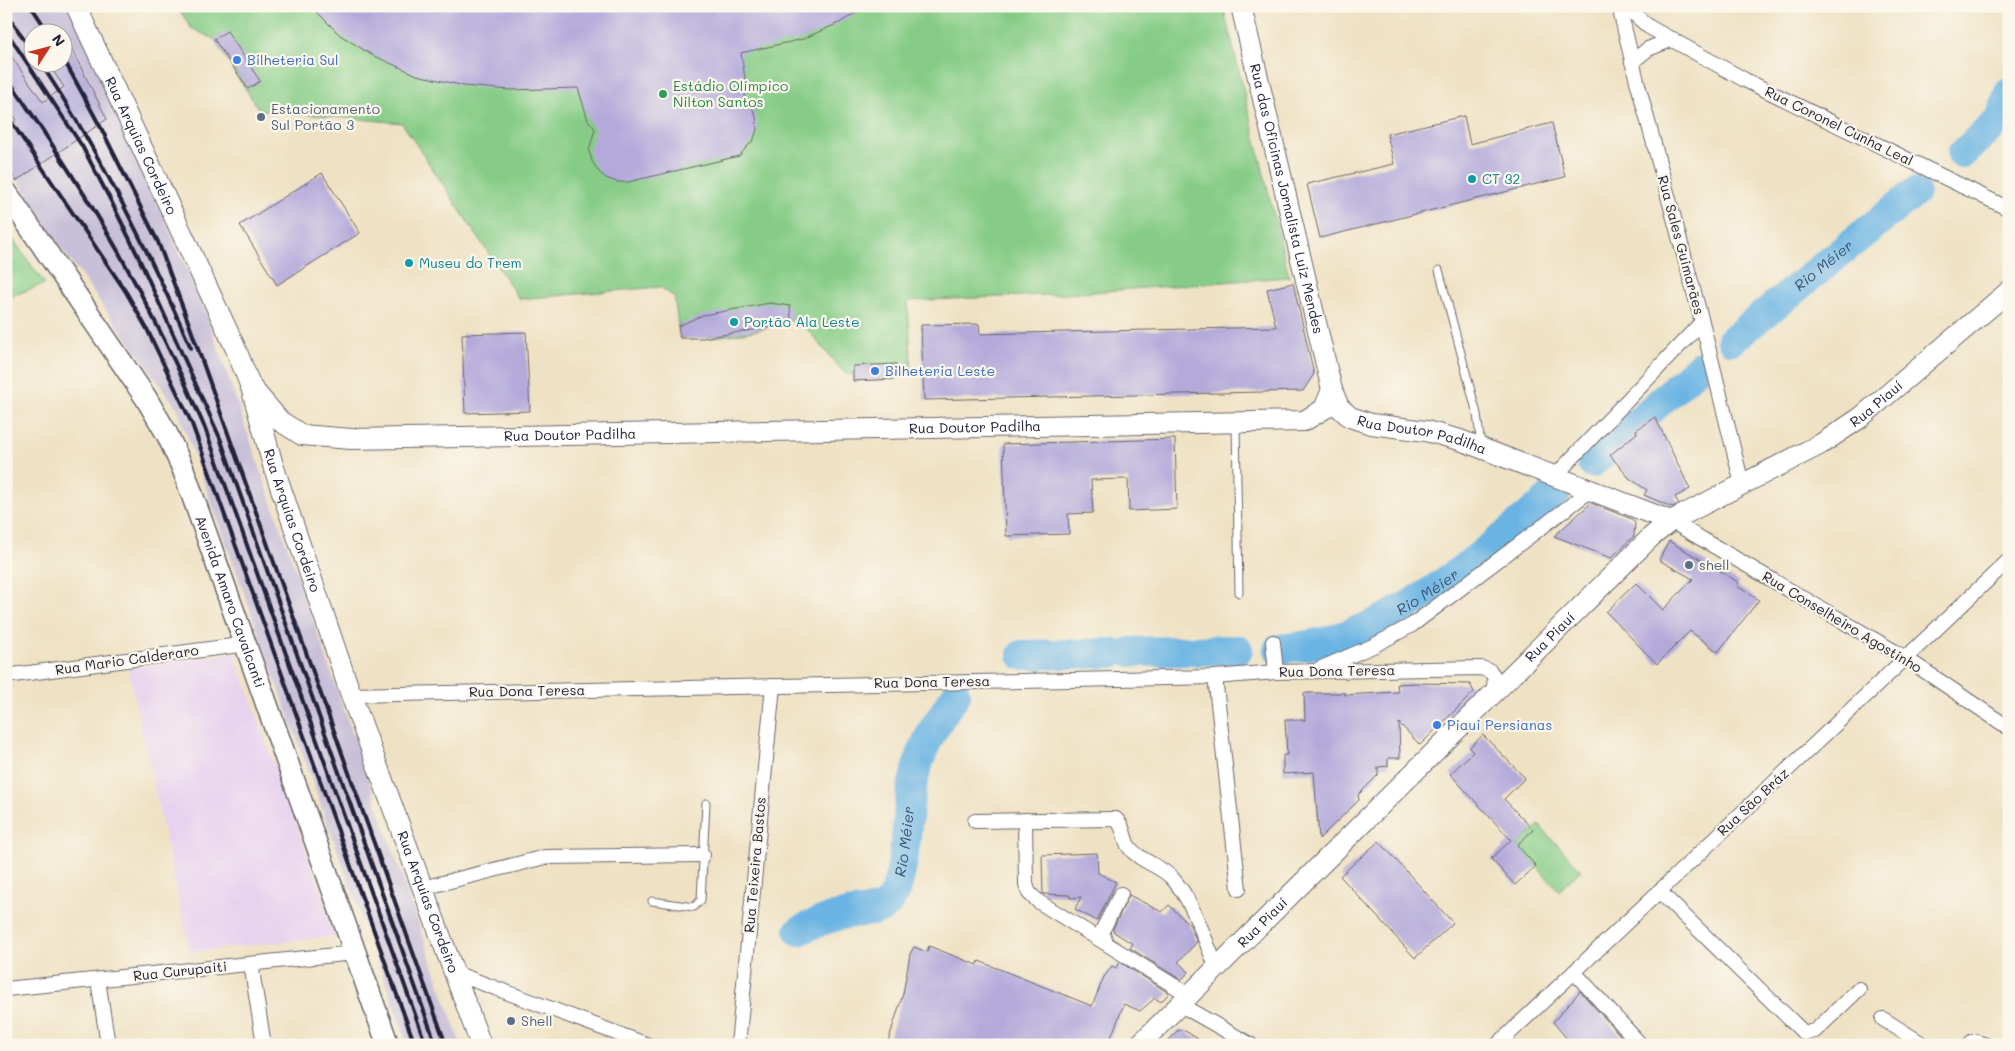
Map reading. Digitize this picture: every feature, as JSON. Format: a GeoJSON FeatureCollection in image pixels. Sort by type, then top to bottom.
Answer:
{"type":"FeatureCollection","features":[{"type":"Feature","properties":{"kind":"main road","name":"Avenida Amaro Cavalcanti"},"geometry":{"type":"LineString","coordinates":[[9,203],[146,398],[167,434],[183,469],[247,644],[354,954],[388,1045]]}},
{"type":"Feature","properties":{"kind":"street","name":"Rua Arquias Cordeiro"},"geometry":{"type":"LineString","coordinates":[[76,6],[220,313],[250,387],[273,465],[351,696],[481,1045]]}},
{"type":"Feature","properties":{"kind":"street","name":"Rua Sales Guimarães"},"geometry":{"type":"LineString","coordinates":[[1620,6],[1632,62],[1702,322],[1742,484]]}},
{"type":"Feature","properties":{"kind":"street","name":"Rua Coronel Cunha Leal"},"geometry":{"type":"LineString","coordinates":[[1625,6],[1644,24],[1745,80],[2009,209]]}},
{"type":"Feature","properties":{"kind":"street","name":"Rua das Oficinas Jornalista Luiz Mendes"},"geometry":{"type":"LineString","coordinates":[[1246,7],[1332,390]]}},
{"type":"Feature","properties":{"kind":"street"},"geometry":{"type":"LineString","coordinates":[[1632,62],[1648,49],[1673,39]]}},
{"type":"Feature","properties":{"kind":"street","name":"Rua Piauí"},"geometry":{"type":"LineString","coordinates":[[1139,1045],[1636,551],[1671,521],[1821,444],[1860,418],[2009,291]]}},
{"type":"Feature","properties":{"kind":"street"},"geometry":{"type":"LineString","coordinates":[[1556,475],[1702,322]]}},
{"type":"Feature","properties":{"kind":"street","name":"Rua Doutor Padilha"},"geometry":{"type":"LineString","coordinates":[[250,387],[280,421],[302,435],[351,439],[1304,421],[1324,410],[1332,390]]}},
{"type":"Feature","properties":{"kind":"street","name":"Rua Doutor Padilha"},"geometry":{"type":"LineString","coordinates":[[1332,390],[1338,407],[1350,417],[1371,424],[1426,432],[1482,448],[1671,521]]}},
{"type":"Feature","properties":{"kind":"street"},"geometry":{"type":"LineString","coordinates":[[1314,671],[1373,646],[1412,625],[1590,490]]}},
{"type":"Feature","properties":{"kind":"street","name":"Rua Conselheiro Agostinho"},"geometry":{"type":"LineString","coordinates":[[1671,521],[1904,657],[2009,728]]}},
{"type":"Feature","properties":{"kind":"street","name":"Rua São Bráz"},"geometry":{"type":"LineString","coordinates":[[1497,1045],[1904,657],[2009,560]]}},
{"type":"Feature","properties":{"kind":"street","name":"Rua Mario Calderaro"},"geometry":{"type":"LineString","coordinates":[[6,676],[247,644]]}},
{"type":"Feature","properties":{"kind":"street"},"geometry":{"type":"LineString","coordinates":[[1273,649],[1276,672]]}},
{"type":"Feature","properties":{"kind":"street","name":"Rua Dona Teresa"},"geometry":{"type":"LineString","coordinates":[[351,696],[1481,668],[1490,671],[1495,678],[1493,693]]}},
{"type":"Feature","properties":{"kind":"street"},"geometry":{"type":"LineString","coordinates":[[1215,676],[1239,889]]}},
{"type":"Feature","properties":{"kind":"street","name":"Rua Teixeira Bastos"},"geometry":{"type":"LineString","coordinates":[[738,1045],[773,686]]}},
{"type":"Feature","properties":{"kind":"street"},"geometry":{"type":"LineString","coordinates":[[975,821],[1116,819],[1121,824],[1128,845],[1138,857],[1171,877],[1186,897],[1217,968]]}},
{"type":"Feature","properties":{"kind":"street"},"geometry":{"type":"LineString","coordinates":[[1025,820],[1026,884],[1029,892],[1035,899],[1106,943],[1251,1045]]}},
{"type":"Feature","properties":{"kind":"street"},"geometry":{"type":"LineString","coordinates":[[423,888],[545,857],[703,855]]}},
{"type":"Feature","properties":{"kind":"street"},"geometry":{"type":"LineString","coordinates":[[1660,891],[1804,1033],[1815,1031],[1859,989]]}},
{"type":"Feature","properties":{"kind":"street"},"geometry":{"type":"LineString","coordinates":[[1106,943],[1102,931],[1121,894]]}},
{"type":"Feature","properties":{"kind":"street","name":"Rua Curupaiti"},"geometry":{"type":"LineString","coordinates":[[6,989],[354,954]]}},
{"type":"Feature","properties":{"kind":"street"},"geometry":{"type":"LineString","coordinates":[[251,964],[264,1045]]}},
{"type":"Feature","properties":{"kind":"street"},"geometry":{"type":"LineString","coordinates":[[1574,972],[1641,1045]]}},
{"type":"Feature","properties":{"kind":"street"},"geometry":{"type":"LineString","coordinates":[[455,973],[648,1045]]}},
{"type":"Feature","properties":{"kind":"street"},"geometry":{"type":"LineString","coordinates":[[98,980],[108,1045]]}},
{"type":"Feature","properties":{"kind":"street"},"geometry":{"type":"LineString","coordinates":[[1883,1019],[1924,1045]]}},
{"type":"Feature","properties":{"kind":"street"},"geometry":{"type":"LineString","coordinates":[[1969,1045],[1973,1041],[1986,1045]]}},
{"type":"Feature","properties":{"kind":"lane"},"geometry":{"type":"LineString","coordinates":[[1439,270],[1477,414],[1482,448]]}},
{"type":"Feature","properties":{"kind":"lane"},"geometry":{"type":"LineString","coordinates":[[1236,422],[1239,593]]}},
{"type":"Feature","properties":{"kind":"lane"},"geometry":{"type":"LineString","coordinates":[[652,901],[694,907],[700,900],[706,803]]}},
{"type":"Feature","properties":{"kind":"shaded area"},"geometry":{"type":"Polygon","coordinates":[[[6,6],[69,6],[202,302],[461,1045],[408,1045],[177,408],[64,252],[6,161],[6,6]]]}},
{"type":"Feature","properties":{"kind":"shaded area"},"geometry":{"type":"Polygon","coordinates":[[[234,653],[337,936],[190,952],[128,668],[234,653]]]}},
{"type":"Feature","properties":{"kind":"green space"},"geometry":{"type":"Polygon","coordinates":[[[177,6],[1223,6],[1289,277],[1067,294],[908,301],[912,375],[897,375],[897,379],[854,381],[853,375],[845,374],[806,328],[804,317],[748,332],[714,337],[680,338],[674,297],[660,287],[519,299],[402,123],[259,110],[214,39],[191,28],[177,6]]]}},
{"type":"Feature","properties":{"kind":"green space"},"geometry":{"type":"Polygon","coordinates":[[[6,230],[45,284],[6,298],[6,230]]]}},
{"type":"Feature","properties":{"kind":"green space"},"geometry":{"type":"Polygon","coordinates":[[[1539,825],[1581,870],[1559,891],[1517,845],[1539,825]]]}},
{"type":"Feature","properties":{"kind":"building","name":"Estádio Olímpico Nilton Santos"},"geometry":{"type":"Polygon","coordinates":[[[311,6],[867,6],[841,22],[803,39],[741,53],[747,91],[744,98],[752,107],[756,117],[757,129],[754,139],[739,156],[628,182],[617,182],[606,178],[598,171],[592,161],[589,151],[595,129],[588,120],[578,88],[510,90],[464,86],[417,75],[372,55],[340,35],[311,6]]]}},
{"type":"Feature","properties":{"kind":"building","name":"Bilheteria Sul"},"geometry":{"type":"Polygon","coordinates":[[[227,31],[260,81],[248,89],[214,39],[227,31]]]}},
{"type":"Feature","properties":{"kind":"building"},"geometry":{"type":"Polygon","coordinates":[[[6,49],[43,102],[64,87],[54,72],[72,72],[72,50],[107,119],[16,181],[6,167],[6,128],[17,120],[6,104],[6,49]]]}},
{"type":"Feature","properties":{"kind":"building","name":"CT 32"},"geometry":{"type":"Polygon","coordinates":[[[1464,116],[1470,144],[1552,123],[1565,177],[1320,238],[1307,184],[1394,164],[1387,134],[1464,116]]]}},
{"type":"Feature","properties":{"kind":"building"},"geometry":{"type":"Polygon","coordinates":[[[322,173],[360,233],[277,285],[240,225],[322,173]]]}},
{"type":"Feature","properties":{"kind":"building"},"geometry":{"type":"Polygon","coordinates":[[[1293,283],[1314,374],[1303,391],[924,400],[921,325],[979,324],[980,334],[1276,327],[1267,289],[1293,283]]]}},
{"type":"Feature","properties":{"kind":"building","name":"Portão Ala Leste"},"geometry":{"type":"Polygon","coordinates":[[[770,303],[790,306],[791,319],[771,327],[703,338],[680,338],[678,326],[703,315],[770,303]]]}},
{"type":"Feature","properties":{"kind":"building"},"geometry":{"type":"Polygon","coordinates":[[[526,332],[530,411],[465,413],[462,334],[526,332]]]}},
{"type":"Feature","properties":{"kind":"building","name":"Bilheteria Leste"},"geometry":{"type":"Polygon","coordinates":[[[896,364],[897,379],[853,381],[853,366],[896,364]]]}},
{"type":"Feature","properties":{"kind":"building"},"geometry":{"type":"Polygon","coordinates":[[[1655,417],[1690,489],[1675,497],[1679,504],[1672,507],[1644,495],[1647,490],[1629,478],[1610,455],[1637,433],[1636,430],[1655,417]]]}},
{"type":"Feature","properties":{"kind":"building"},"geometry":{"type":"Polygon","coordinates":[[[1175,439],[1177,509],[1129,511],[1128,479],[1091,480],[1093,513],[1068,514],[1069,534],[1006,536],[1003,444],[1175,439]]]}},
{"type":"Feature","properties":{"kind":"building"},"geometry":{"type":"Polygon","coordinates":[[[1591,503],[1632,519],[1635,523],[1634,536],[1611,558],[1554,536],[1591,503]]]}},
{"type":"Feature","properties":{"kind":"building"},"geometry":{"type":"Polygon","coordinates":[[[1669,541],[1730,577],[1739,583],[1737,586],[1759,600],[1718,652],[1690,631],[1657,664],[1606,612],[1636,583],[1663,610],[1693,579],[1659,560],[1669,541]]]}},
{"type":"Feature","properties":{"kind":"building"},"geometry":{"type":"Polygon","coordinates":[[[1397,684],[1470,684],[1474,692],[1420,745],[1399,723],[1400,758],[1388,758],[1388,766],[1378,767],[1378,775],[1358,795],[1359,800],[1319,839],[1314,772],[1283,774],[1283,755],[1287,755],[1285,720],[1305,720],[1304,693],[1345,693],[1345,695],[1398,692],[1397,684]]]}},
{"type":"Feature","properties":{"kind":"building"},"geometry":{"type":"Polygon","coordinates":[[[1483,735],[1525,778],[1504,799],[1533,830],[1517,845],[1536,866],[1515,885],[1491,859],[1511,840],[1450,774],[1473,752],[1469,748],[1483,735]]]}},
{"type":"Feature","properties":{"kind":"building"},"geometry":{"type":"Polygon","coordinates":[[[1379,841],[1453,923],[1415,958],[1340,876],[1379,841]]]}},
{"type":"Feature","properties":{"kind":"building"},"geometry":{"type":"Polygon","coordinates":[[[1097,853],[1098,873],[1116,882],[1097,921],[1075,909],[1081,897],[1070,898],[1069,895],[1043,894],[1042,855],[1097,853]]]}},
{"type":"Feature","properties":{"kind":"building"},"geometry":{"type":"Polygon","coordinates":[[[1129,895],[1162,912],[1169,905],[1190,925],[1197,942],[1178,962],[1189,972],[1181,980],[1130,948],[1133,944],[1114,932],[1113,929],[1129,895]]]}},
{"type":"Feature","properties":{"kind":"building"},"geometry":{"type":"Polygon","coordinates":[[[929,946],[977,965],[979,961],[1092,1006],[1104,977],[1112,966],[1116,968],[1120,962],[1169,993],[1161,1002],[1155,998],[1140,1011],[1124,1004],[1108,1045],[887,1045],[903,994],[910,954],[914,947],[927,952],[929,946]]]}},
{"type":"Feature","properties":{"kind":"building"},"geometry":{"type":"Polygon","coordinates":[[[1580,991],[1629,1045],[1572,1045],[1553,1022],[1580,991]]]}},
{"type":"Feature","properties":{"kind":"building"},"geometry":{"type":"Polygon","coordinates":[[[1181,1030],[1208,1045],[1165,1045],[1177,1031],[1181,1030]]]}},
{"type":"Feature","properties":{"kind":"waterway","name":"Rio Méier"},"geometry":{"type":"LineString","coordinates":[[1962,154],[2000,119],[2009,92]]}},
{"type":"Feature","properties":{"kind":"waterway","name":"Rio Méier"},"geometry":{"type":"LineString","coordinates":[[1732,340],[1915,192]]}},
{"type":"Feature","properties":{"kind":"waterway","name":"Rio Méier"},"geometry":{"type":"LineString","coordinates":[[1592,463],[1700,366]]}},
{"type":"Feature","properties":{"kind":"waterway","name":"Rio Méier"},"geometry":{"type":"LineString","coordinates":[[1278,649],[1323,642],[1356,631],[1388,617],[1448,580],[1557,492]]}},
{"type":"Feature","properties":{"kind":"waterway","name":"Rio Méier"},"geometry":{"type":"LineString","coordinates":[[1131,652],[1238,650]]}},
{"type":"Feature","properties":{"kind":"waterway","name":"Rio Méier"},"geometry":{"type":"LineString","coordinates":[[1080,654],[1111,653]]}},
{"type":"Feature","properties":{"kind":"waterway","name":"Rio Méier"},"geometry":{"type":"LineString","coordinates":[[1022,655],[1069,654]]}},
{"type":"Feature","properties":{"kind":"waterway","name":"Rio Méier"},"geometry":{"type":"LineString","coordinates":[[799,931],[832,918],[878,909],[886,905],[893,896],[902,867],[915,773],[929,738],[956,695]]}},
{"type":"Feature","properties":{"kind":"railway"},"geometry":{"type":"LineString","coordinates":[[31,6],[41,22]]}},
{"type":"Feature","properties":{"kind":"railway"},"geometry":{"type":"LineString","coordinates":[[6,12],[22,37]]}},
{"type":"Feature","properties":{"kind":"railway"},"geometry":{"type":"LineString","coordinates":[[6,31],[82,146],[112,203],[220,438],[436,1045]]}},
{"type":"Feature","properties":{"kind":"railway"},"geometry":{"type":"LineString","coordinates":[[46,72],[103,166],[140,238],[191,348]]}},
{"type":"Feature","properties":{"kind":"railway"},"geometry":{"type":"LineString","coordinates":[[71,72],[158,242],[446,1045]]}},
{"type":"Feature","properties":{"kind":"railway"},"geometry":{"type":"LineString","coordinates":[[6,76],[78,184],[118,251],[164,339],[205,428],[426,1045]]}},
{"type":"Feature","properties":{"kind":"railway"},"geometry":{"type":"LineString","coordinates":[[6,114],[126,292],[147,329],[192,424],[415,1045]]}},
{"type":"Feature","properties":{"kind":"place","name":"Bilheteria Sul"},"geometry":{"type":"Point","coordinates":[237,60]}},
{"type":"Feature","properties":{"kind":"place","name":"Estádio Olímpico Nilton Santos"},"geometry":{"type":"Point","coordinates":[663,94]}},
{"type":"Feature","properties":{"kind":"place","name":"Estacionamento Sul Portão 3"},"geometry":{"type":"Point","coordinates":[261,117]}},
{"type":"Feature","properties":{"kind":"place","name":"CT 32"},"geometry":{"type":"Point","coordinates":[1472,179]}},
{"type":"Feature","properties":{"kind":"place","name":"Museu do Trem"},"geometry":{"type":"Point","coordinates":[409,263]}},
{"type":"Feature","properties":{"kind":"place","name":"Portão Ala Leste"},"geometry":{"type":"Point","coordinates":[734,322]}},
{"type":"Feature","properties":{"kind":"place","name":"Bilheteria Leste"},"geometry":{"type":"Point","coordinates":[875,371]}},
{"type":"Feature","properties":{"kind":"place","name":"shell"},"geometry":{"type":"Point","coordinates":[1689,565]}},
{"type":"Feature","properties":{"kind":"place","name":"Piaui Persianas"},"geometry":{"type":"Point","coordinates":[1437,725]}},
{"type":"Feature","properties":{"kind":"place","name":"Shell"},"geometry":{"type":"Point","coordinates":[511,1021]}}]}
